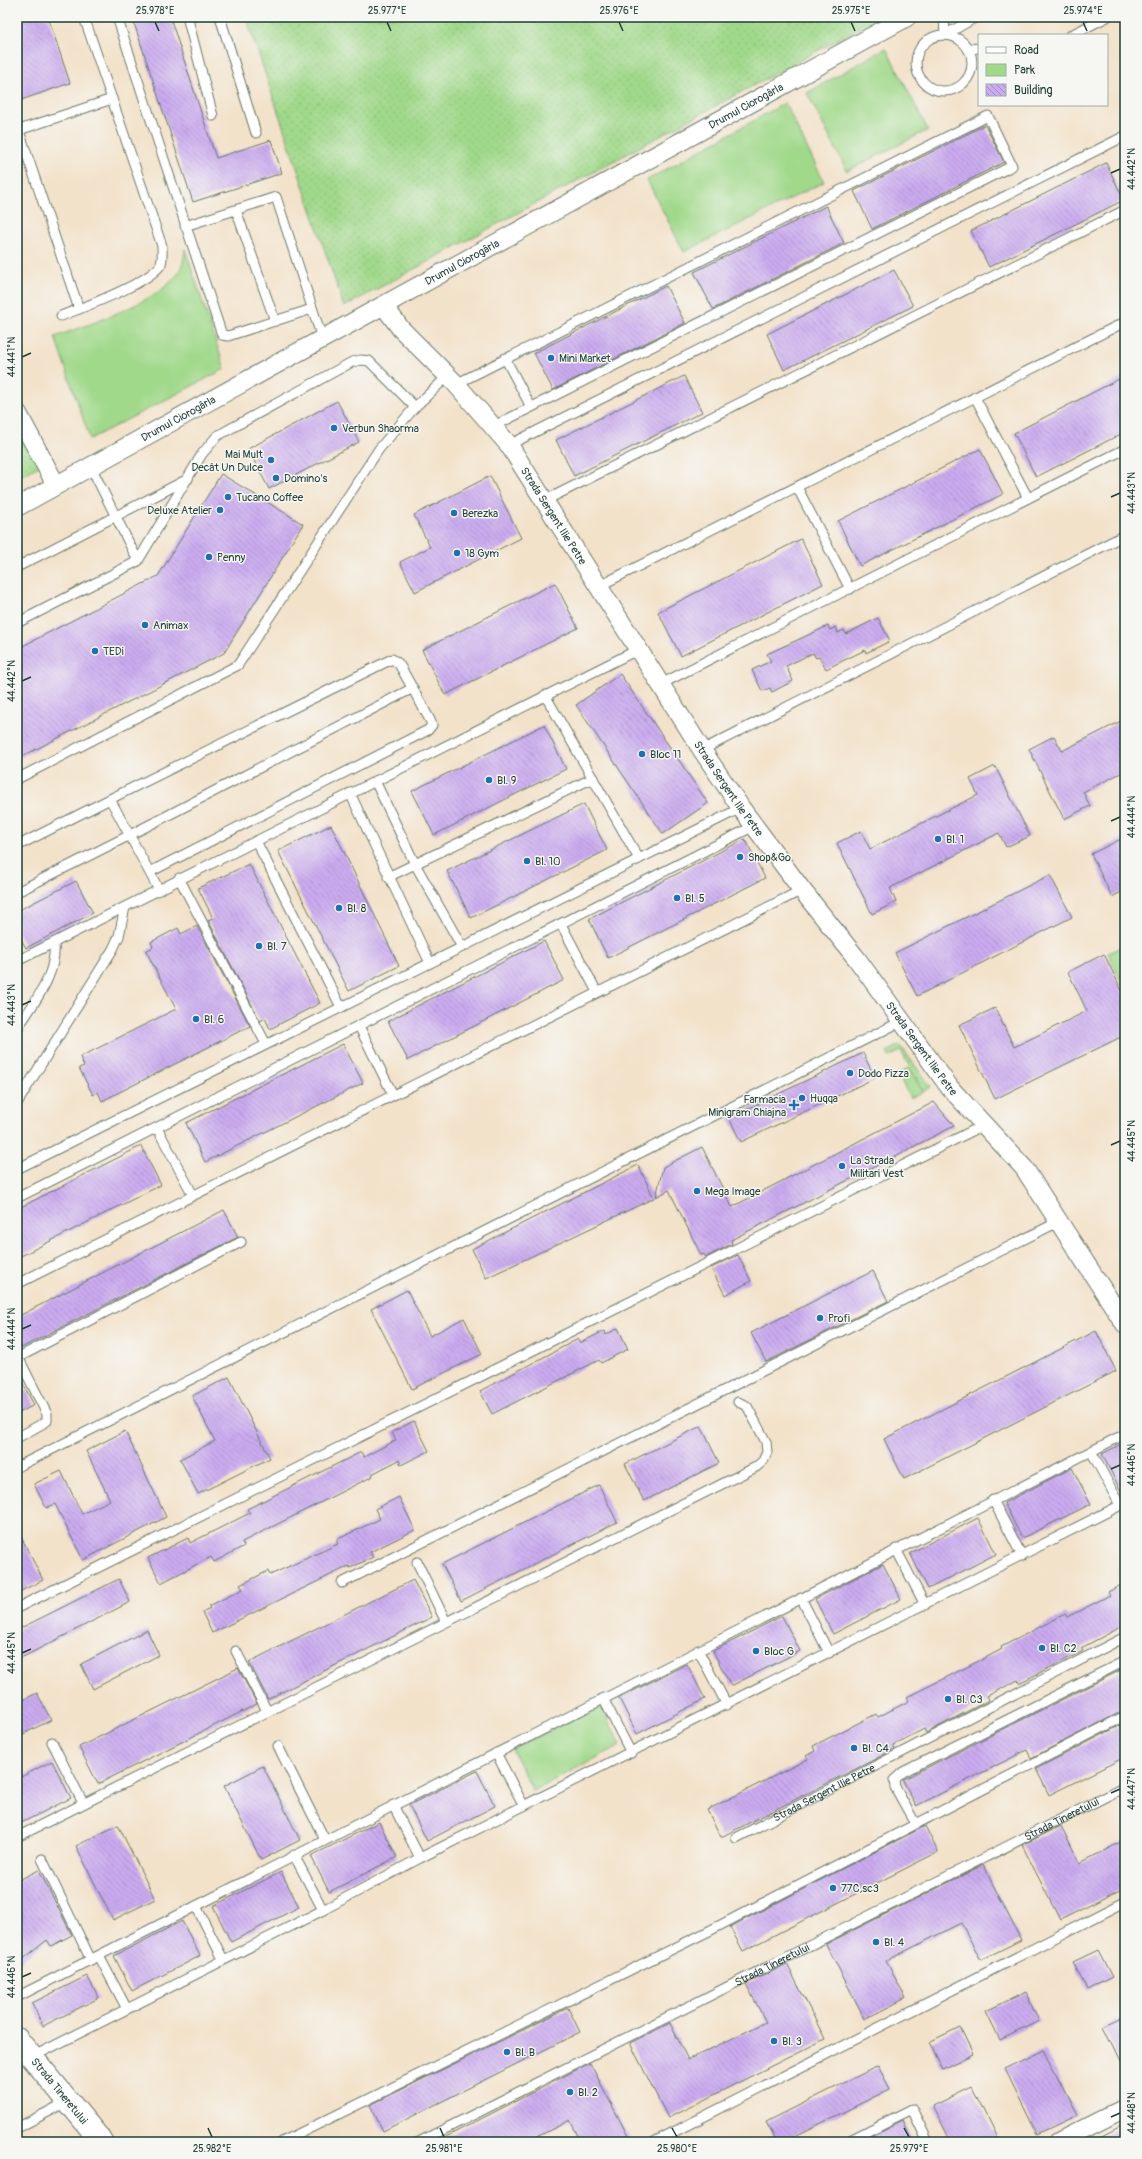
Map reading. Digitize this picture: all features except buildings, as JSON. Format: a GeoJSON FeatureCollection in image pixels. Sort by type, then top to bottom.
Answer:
{"type":"FeatureCollection","features":[{"type":"Feature","properties":{"kind":"street","name":"Drumul Ciorogârla"},"geometry":{"type":"LineString","coordinates":[[17,507],[907,17]]}},
{"type":"Feature","properties":{"kind":"street","name":"Strada Sergent Ilie Petre"},"geometry":{"type":"LineString","coordinates":[[384,306],[400,329],[452,380],[494,426],[509,445],[546,500],[702,750],[741,808],[802,890],[857,959],[950,1088],[1024,1168],[1060,1221],[1125,1324]]}},
{"type":"Feature","properties":{"kind":"street"},"geometry":{"type":"LineString","coordinates":[[17,412],[56,485]]}},
{"type":"Feature","properties":{"kind":"street","name":"Strada Tineretului"},"geometry":{"type":"LineString","coordinates":[[17,2039],[102,2142]]}},
{"type":"Feature","properties":{"kind":"street"},"geometry":{"type":"LineString","coordinates":[[1058,2142],[1125,2108]]}},
{"type":"Feature","properties":{"kind":"lane"},"geometry":{"type":"LineString","coordinates":[[60,316],[137,283],[160,264],[163,255],[162,246],[84,17]]}},
{"type":"Feature","properties":{"kind":"lane"},"geometry":{"type":"LineString","coordinates":[[117,17],[222,335],[228,336],[312,309]]}},
{"type":"Feature","properties":{"kind":"lane"},"geometry":{"type":"LineString","coordinates":[[191,17],[188,20],[213,116]]}},
{"type":"Feature","properties":{"kind":"lane"},"geometry":{"type":"LineString","coordinates":[[220,17],[256,133]]}},
{"type":"Feature","properties":{"kind":"lane"},"geometry":{"type":"LineString","coordinates":[[944,17],[945,35]]}},
{"type":"Feature","properties":{"kind":"lane"},"geometry":{"type":"LineString","coordinates":[[945,35],[958,39],[968,49],[972,67],[969,76],[964,83],[947,91],[938,91],[929,87],[918,73],[916,64],[917,55],[927,40],[945,35],[976,17]]}},
{"type":"Feature","properties":{"kind":"lane"},"geometry":{"type":"LineString","coordinates":[[1073,34],[1107,17]]}},
{"type":"Feature","properties":{"kind":"lane"},"geometry":{"type":"LineString","coordinates":[[968,49],[978,48]]}},
{"type":"Feature","properties":{"kind":"lane"},"geometry":{"type":"LineString","coordinates":[[79,309],[18,127],[112,99]]}},
{"type":"Feature","properties":{"kind":"lane"},"geometry":{"type":"LineString","coordinates":[[17,779],[238,665],[353,486],[378,450],[416,407],[452,380],[505,358],[988,116],[1012,166],[494,426]]}},
{"type":"Feature","properties":{"kind":"lane"},"geometry":{"type":"LineString","coordinates":[[509,445],[1125,136]]}},
{"type":"Feature","properties":{"kind":"lane"},"geometry":{"type":"LineString","coordinates":[[185,226],[276,197],[322,338]]}},
{"type":"Feature","properties":{"kind":"lane"},"geometry":{"type":"LineString","coordinates":[[236,210],[274,321]]}},
{"type":"Feature","properties":{"kind":"lane"},"geometry":{"type":"LineString","coordinates":[[546,500],[1125,210]]}},
{"type":"Feature","properties":{"kind":"lane"},"geometry":{"type":"LineString","coordinates":[[599,586],[1125,322]]}},
{"type":"Feature","properties":{"kind":"lane"},"geometry":{"type":"LineString","coordinates":[[505,358],[531,407]]}},
{"type":"Feature","properties":{"kind":"lane"},"geometry":{"type":"LineString","coordinates":[[17,623],[138,561],[208,445],[217,436],[352,362],[361,360],[369,362],[416,407]]}},
{"type":"Feature","properties":{"kind":"lane"},"geometry":{"type":"LineString","coordinates":[[975,397],[1028,498]]}},
{"type":"Feature","properties":{"kind":"lane"},"geometry":{"type":"LineString","coordinates":[[661,684],[1125,449]]}},
{"type":"Feature","properties":{"kind":"lane"},"geometry":{"type":"LineString","coordinates":[[91,467],[138,561]]}},
{"type":"Feature","properties":{"kind":"lane"},"geometry":{"type":"LineString","coordinates":[[17,567],[188,479]]}},
{"type":"Feature","properties":{"kind":"lane"},"geometry":{"type":"LineString","coordinates":[[797,487],[850,589]]}},
{"type":"Feature","properties":{"kind":"lane"},"geometry":{"type":"LineString","coordinates":[[702,750],[1125,535]]}},
{"type":"Feature","properties":{"kind":"lane"},"geometry":{"type":"LineString","coordinates":[[17,961],[125,908],[179,878],[639,649]]}},
{"type":"Feature","properties":{"kind":"lane"},"geometry":{"type":"LineString","coordinates":[[17,846],[392,659],[400,664],[430,720],[432,725],[428,730],[150,872]]}},
{"type":"Feature","properties":{"kind":"lane"},"geometry":{"type":"LineString","coordinates":[[17,892],[413,688]]}},
{"type":"Feature","properties":{"kind":"lane"},"geometry":{"type":"LineString","coordinates":[[545,695],[639,859]]}},
{"type":"Feature","properties":{"kind":"lane"},"geometry":{"type":"LineString","coordinates":[[388,877],[593,778]]}},
{"type":"Feature","properties":{"kind":"lane"},"geometry":{"type":"LineString","coordinates":[[374,781],[415,864],[462,947]]}},
{"type":"Feature","properties":{"kind":"lane"},"geometry":{"type":"LineString","coordinates":[[350,793],[388,877],[430,963]]}},
{"type":"Feature","properties":{"kind":"lane"},"geometry":{"type":"LineString","coordinates":[[110,799],[159,890]]}},
{"type":"Feature","properties":{"kind":"lane"},"geometry":{"type":"LineString","coordinates":[[17,1169],[741,808]]}},
{"type":"Feature","properties":{"kind":"lane"},"geometry":{"type":"LineString","coordinates":[[17,1198],[754,826]]}},
{"type":"Feature","properties":{"kind":"lane"},"geometry":{"type":"LineString","coordinates":[[256,841],[341,1007]]}},
{"type":"Feature","properties":{"kind":"lane"},"geometry":{"type":"LineString","coordinates":[[179,878],[266,1044]]}},
{"type":"Feature","properties":{"kind":"lane"},"geometry":{"type":"LineString","coordinates":[[17,1284],[802,890]]}},
{"type":"Feature","properties":{"kind":"lane"},"geometry":{"type":"LineString","coordinates":[[17,1103],[113,949],[119,936],[125,908]]}},
{"type":"Feature","properties":{"kind":"lane"},"geometry":{"type":"LineString","coordinates":[[561,924],[597,992]]}},
{"type":"Feature","properties":{"kind":"lane"},"geometry":{"type":"LineString","coordinates":[[17,1029],[52,971],[55,957],[54,943]]}},
{"type":"Feature","properties":{"kind":"lane"},"geometry":{"type":"LineString","coordinates":[[17,1467],[902,1021]]}},
{"type":"Feature","properties":{"kind":"lane"},"geometry":{"type":"LineString","coordinates":[[358,1026],[394,1095]]}},
{"type":"Feature","properties":{"kind":"lane"},"geometry":{"type":"LineString","coordinates":[[17,1608],[984,1125]]}},
{"type":"Feature","properties":{"kind":"lane"},"geometry":{"type":"LineString","coordinates":[[157,1128],[193,1195]]}},
{"type":"Feature","properties":{"kind":"lane"},"geometry":{"type":"LineString","coordinates":[[342,1582],[1060,1221]]}},
{"type":"Feature","properties":{"kind":"lane"},"geometry":{"type":"LineString","coordinates":[[17,1438],[47,1421],[47,1414],[17,1358],[241,1242]]}},
{"type":"Feature","properties":{"kind":"lane"},"geometry":{"type":"LineString","coordinates":[[17,1837],[756,1467],[763,1461],[767,1452],[766,1442],[747,1406],[738,1402]]}},
{"type":"Feature","properties":{"kind":"lane"},"geometry":{"type":"LineString","coordinates":[[17,1997],[896,1549],[1125,1434]]}},
{"type":"Feature","properties":{"kind":"lane"},"geometry":{"type":"LineString","coordinates":[[32,2057],[223,1959],[323,1910],[420,1858],[727,1705],[1123,1504],[1091,1451]]}},
{"type":"Feature","properties":{"kind":"lane"},"geometry":{"type":"LineString","coordinates":[[993,1500],[1022,1556]]}},
{"type":"Feature","properties":{"kind":"lane"},"geometry":{"type":"LineString","coordinates":[[896,1549],[925,1605]]}},
{"type":"Feature","properties":{"kind":"lane"},"geometry":{"type":"LineString","coordinates":[[417,1562],[446,1622]]}},
{"type":"Feature","properties":{"kind":"lane"},"geometry":{"type":"LineString","coordinates":[[801,1598],[829,1653]]}},
{"type":"Feature","properties":{"kind":"lane","name":"Strada Sergent Ilie Petre"},"geometry":{"type":"LineString","coordinates":[[736,1838],[1125,1637]]}},
{"type":"Feature","properties":{"kind":"lane"},"geometry":{"type":"LineString","coordinates":[[698,1650],[727,1705]]}},
{"type":"Feature","properties":{"kind":"lane"},"geometry":{"type":"LineString","coordinates":[[236,1651],[267,1711]]}},
{"type":"Feature","properties":{"kind":"lane"},"geometry":{"type":"LineString","coordinates":[[916,1825],[895,1787],[894,1780],[902,1772],[1125,1661]]}},
{"type":"Feature","properties":{"kind":"lane"},"geometry":{"type":"LineString","coordinates":[[603,1698],[631,1753]]}},
{"type":"Feature","properties":{"kind":"lane"},"geometry":{"type":"LineString","coordinates":[[282,2142],[711,1930],[1125,1716]]}},
{"type":"Feature","properties":{"kind":"lane"},"geometry":{"type":"LineString","coordinates":[[52,1742],[83,1803]]}},
{"type":"Feature","properties":{"kind":"lane"},"geometry":{"type":"LineString","coordinates":[[278,1746],[325,1840]]}},
{"type":"Feature","properties":{"kind":"lane"},"geometry":{"type":"LineString","coordinates":[[496,1753],[524,1806]]}},
{"type":"Feature","properties":{"kind":"lane","name":"Strada Tineretului"},"geometry":{"type":"LineString","coordinates":[[419,2142],[1125,1786]]}},
{"type":"Feature","properties":{"kind":"lane"},"geometry":{"type":"LineString","coordinates":[[393,1805],[420,1858]]}},
{"type":"Feature","properties":{"kind":"lane"},"geometry":{"type":"LineString","coordinates":[[294,1855],[323,1910]]}},
{"type":"Feature","properties":{"kind":"lane"},"geometry":{"type":"LineString","coordinates":[[42,1859],[95,1958],[127,2009]]}},
{"type":"Feature","properties":{"kind":"lane"},"geometry":{"type":"LineString","coordinates":[[654,2142],[1125,1902]]}},
{"type":"Feature","properties":{"kind":"lane"},"geometry":{"type":"LineString","coordinates":[[196,1906],[223,1959]]}},
{"type":"Feature","properties":{"kind":"lane"},"geometry":{"type":"LineString","coordinates":[[17,2128],[69,2101]]}},
{"type":"Feature","properties":{"kind":"lane"},"geometry":{"type":"LineString","coordinates":[[846,2142],[912,2109],[928,2142]]}},
{"type":"Feature","properties":{"kind":"green space"},"geometry":{"type":"Polygon","coordinates":[[[246,17],[880,17],[344,307],[246,17]]]}},
{"type":"Feature","properties":{"kind":"green space"},"geometry":{"type":"Polygon","coordinates":[[[886,48],[928,130],[847,171],[807,93],[886,48]]]}},
{"type":"Feature","properties":{"kind":"green space"},"geometry":{"type":"Polygon","coordinates":[[[785,103],[824,182],[684,252],[647,180],[785,103]]]}},
{"type":"Feature","properties":{"kind":"green space"},"geometry":{"type":"Polygon","coordinates":[[[185,249],[225,369],[90,439],[55,337],[120,312],[154,294],[167,285],[177,275],[182,266],[185,249]]]}},
{"type":"Feature","properties":{"kind":"green space"},"geometry":{"type":"Polygon","coordinates":[[[17,422],[41,465],[17,478],[17,422]]]}},
{"type":"Feature","properties":{"kind":"green space"},"geometry":{"type":"Polygon","coordinates":[[[1125,945],[1125,989],[1108,953],[1125,945]]]}},
{"type":"Feature","properties":{"kind":"green space"},"geometry":{"type":"Polygon","coordinates":[[[900,1045],[931,1087],[923,1092],[901,1051],[889,1057],[887,1052],[900,1045]]]}},
{"type":"Feature","properties":{"kind":"green space"},"geometry":{"type":"Polygon","coordinates":[[[909,1068],[923,1092],[910,1098],[898,1074],[909,1068]]]}},
{"type":"Feature","properties":{"kind":"green space"},"geometry":{"type":"Polygon","coordinates":[[[600,1704],[621,1745],[533,1791],[512,1750],[600,1704]]]}},
{"type":"Feature","properties":{"kind":"place","name":"Mini Market"},"geometry":{"type":"Point","coordinates":[551,358]}},
{"type":"Feature","properties":{"kind":"place","name":"Verbun Shaorma"},"geometry":{"type":"Point","coordinates":[334,428]}},
{"type":"Feature","properties":{"kind":"place","name":"Mai Mult Decât Un Dulce"},"geometry":{"type":"Point","coordinates":[271,460]}},
{"type":"Feature","properties":{"kind":"place","name":"Domino's"},"geometry":{"type":"Point","coordinates":[276,478]}},
{"type":"Feature","properties":{"kind":"place","name":"Tucano Coffee"},"geometry":{"type":"Point","coordinates":[228,497]}},
{"type":"Feature","properties":{"kind":"place","name":"Deluxe Atelier"},"geometry":{"type":"Point","coordinates":[220,510]}},
{"type":"Feature","properties":{"kind":"place","name":"Berezka"},"geometry":{"type":"Point","coordinates":[454,513]}},
{"type":"Feature","properties":{"kind":"place","name":"18 Gym"},"geometry":{"type":"Point","coordinates":[457,553]}},
{"type":"Feature","properties":{"kind":"place","name":"Penny"},"geometry":{"type":"Point","coordinates":[209,557]}},
{"type":"Feature","properties":{"kind":"place","name":"Animax"},"geometry":{"type":"Point","coordinates":[145,625]}},
{"type":"Feature","properties":{"kind":"place","name":"TEDi"},"geometry":{"type":"Point","coordinates":[95,651]}},
{"type":"Feature","properties":{"kind":"place","name":"Bloc 11"},"geometry":{"type":"Point","coordinates":[642,754]}},
{"type":"Feature","properties":{"kind":"place","name":"Bl. 9"},"geometry":{"type":"Point","coordinates":[489,780]}},
{"type":"Feature","properties":{"kind":"place","name":"Bl. 1"},"geometry":{"type":"Point","coordinates":[938,839]}},
{"type":"Feature","properties":{"kind":"place","name":"Shop&Go"},"geometry":{"type":"Point","coordinates":[740,857]}},
{"type":"Feature","properties":{"kind":"place","name":"Bl. 10"},"geometry":{"type":"Point","coordinates":[527,861]}},
{"type":"Feature","properties":{"kind":"place","name":"Bl. 5"},"geometry":{"type":"Point","coordinates":[677,898]}},
{"type":"Feature","properties":{"kind":"place","name":"Bl. 8"},"geometry":{"type":"Point","coordinates":[339,908]}},
{"type":"Feature","properties":{"kind":"place","name":"Bl. 7"},"geometry":{"type":"Point","coordinates":[259,946]}},
{"type":"Feature","properties":{"kind":"place","name":"Bl. 6"},"geometry":{"type":"Point","coordinates":[196,1019]}},
{"type":"Feature","properties":{"kind":"place","name":"Dodo Pizza"},"geometry":{"type":"Point","coordinates":[850,1073]}},
{"type":"Feature","properties":{"kind":"place","name":"Huqqa"},"geometry":{"type":"Point","coordinates":[802,1098]}},
{"type":"Feature","properties":{"kind":"place","name":"Farmacia Minigram Chiajna"},"geometry":{"type":"Point","coordinates":[794,1105]}},
{"type":"Feature","properties":{"kind":"place","name":"La Strada Militari Vest"},"geometry":{"type":"Point","coordinates":[842,1166]}},
{"type":"Feature","properties":{"kind":"place","name":"Mega Image"},"geometry":{"type":"Point","coordinates":[697,1191]}},
{"type":"Feature","properties":{"kind":"place","name":"Profi"},"geometry":{"type":"Point","coordinates":[820,1318]}},
{"type":"Feature","properties":{"kind":"place","name":"Bl. C2"},"geometry":{"type":"Point","coordinates":[1042,1648]}},
{"type":"Feature","properties":{"kind":"place","name":"Bloc G"},"geometry":{"type":"Point","coordinates":[756,1651]}},
{"type":"Feature","properties":{"kind":"place","name":"Bl. C3"},"geometry":{"type":"Point","coordinates":[948,1699]}},
{"type":"Feature","properties":{"kind":"place","name":"Bl. C4"},"geometry":{"type":"Point","coordinates":[854,1748]}},
{"type":"Feature","properties":{"kind":"place","name":"77C,sc3"},"geometry":{"type":"Point","coordinates":[833,1888]}},
{"type":"Feature","properties":{"kind":"place","name":"Bl. 4"},"geometry":{"type":"Point","coordinates":[876,1942]}},
{"type":"Feature","properties":{"kind":"place","name":"Bl. 3"},"geometry":{"type":"Point","coordinates":[774,2041]}},
{"type":"Feature","properties":{"kind":"place","name":"Bl. B"},"geometry":{"type":"Point","coordinates":[507,2052]}},
{"type":"Feature","properties":{"kind":"place","name":"Bl. 2"},"geometry":{"type":"Point","coordinates":[570,2092]}}]}
